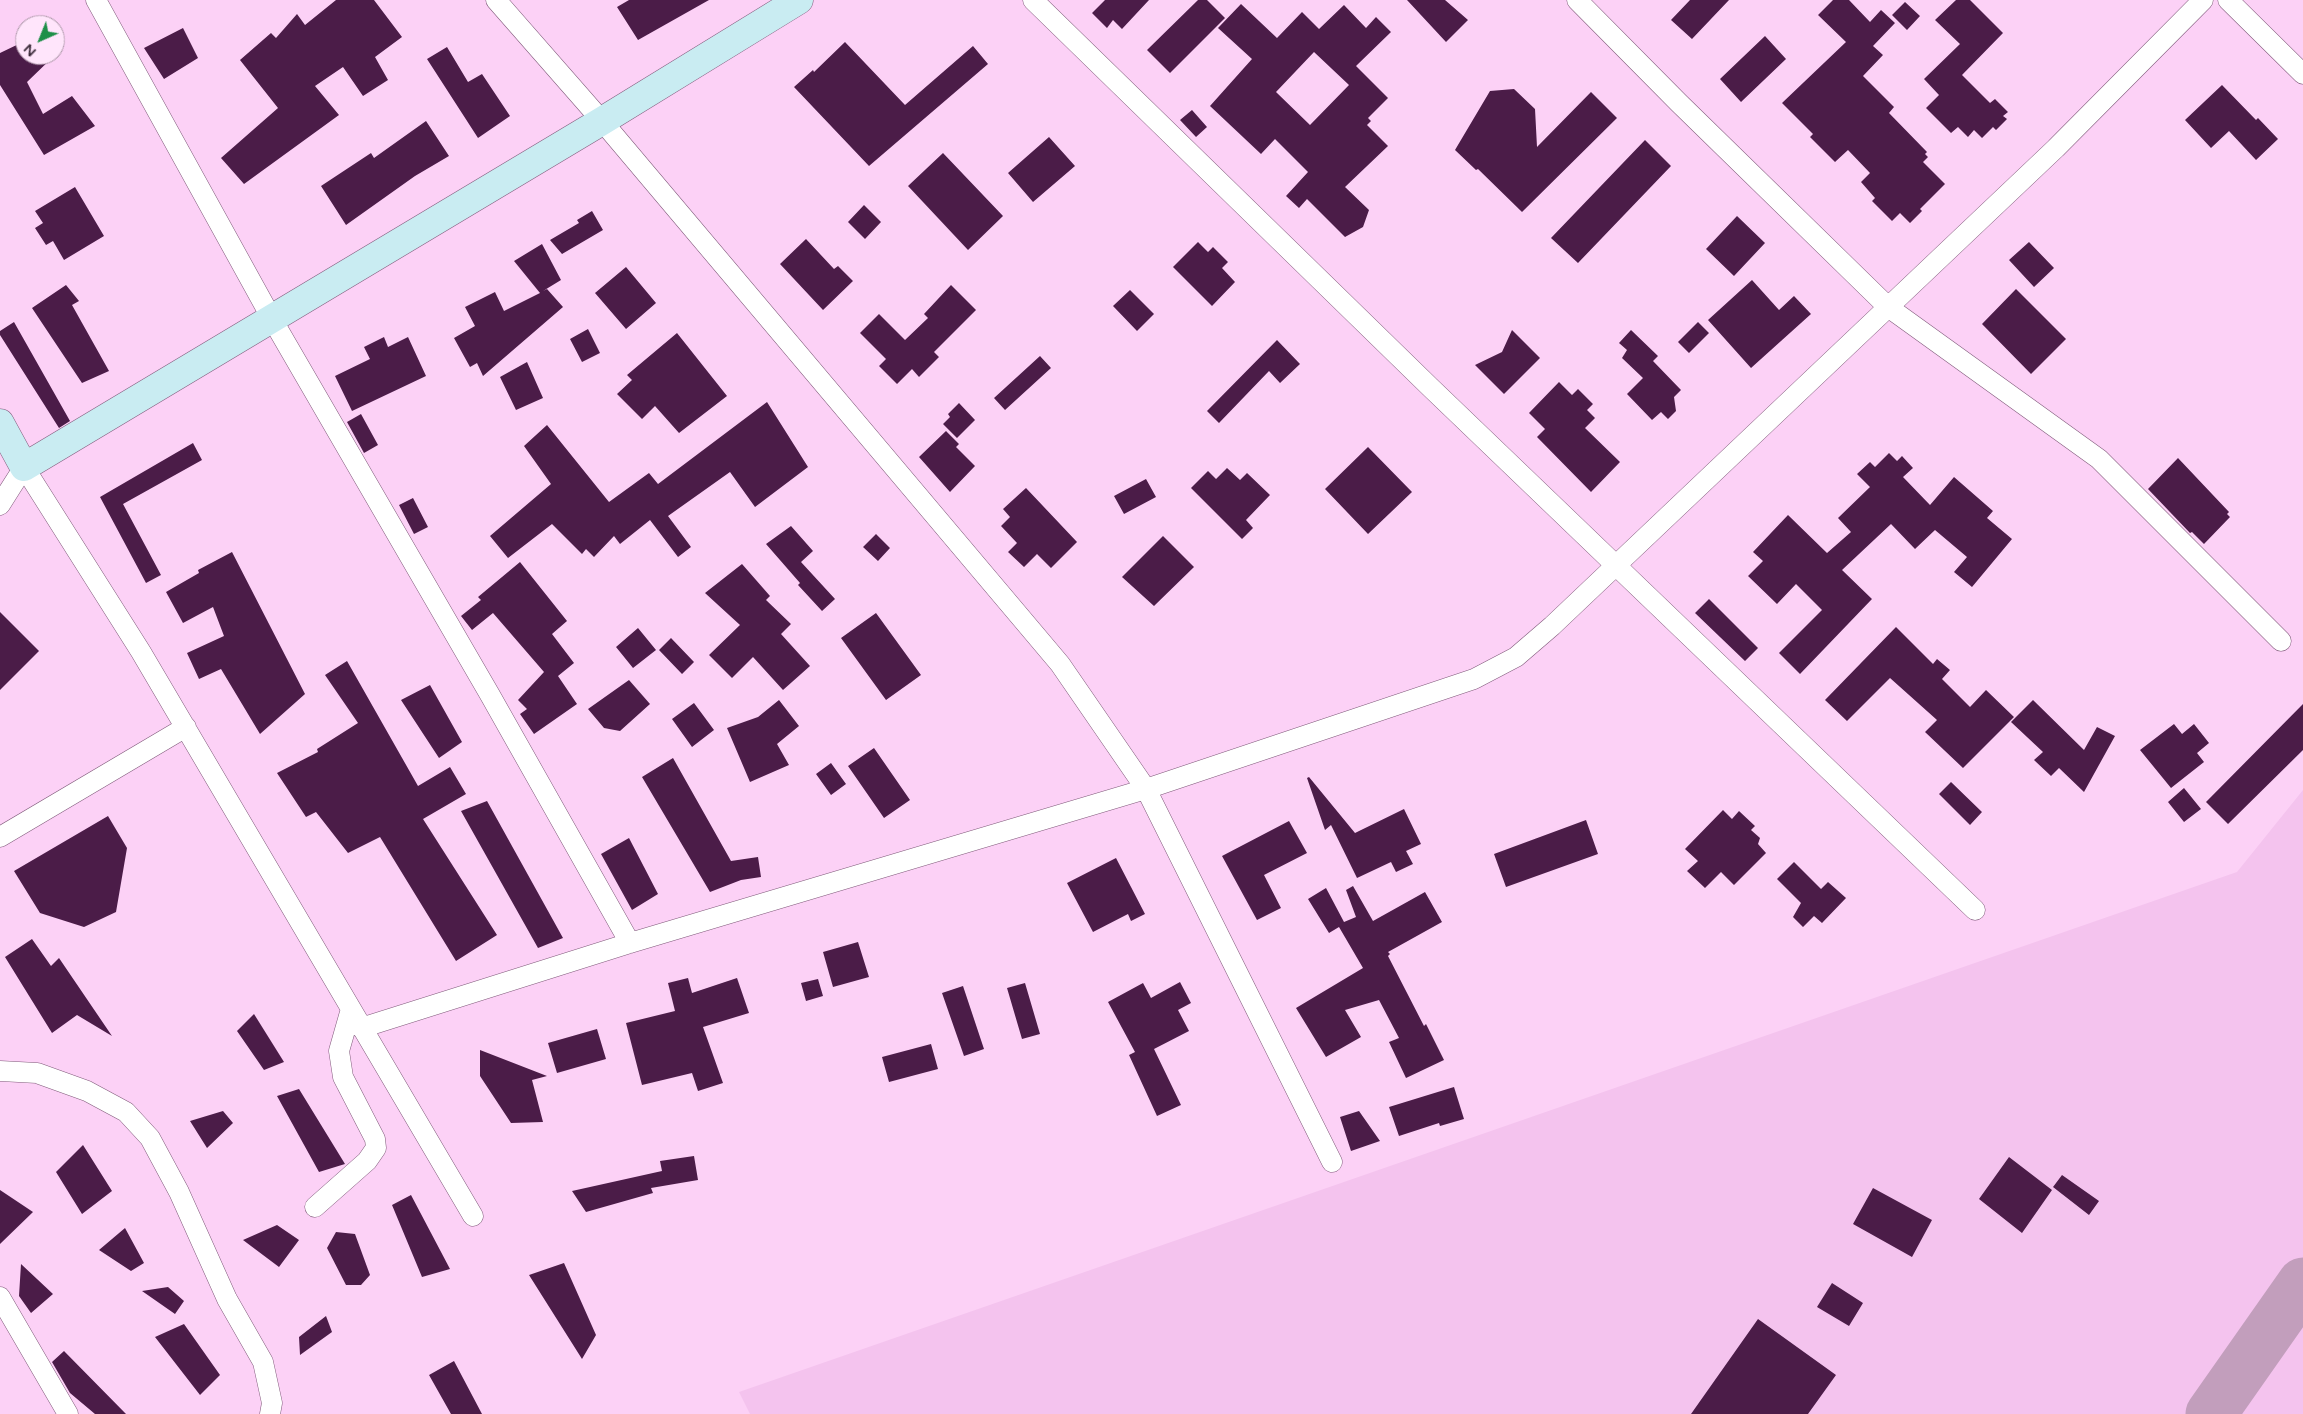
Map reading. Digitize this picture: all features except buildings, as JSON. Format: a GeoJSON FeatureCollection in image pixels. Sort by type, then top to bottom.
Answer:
{"type":"FeatureCollection","features":[{"type":"Feature","properties":{"kind":"street"},"geometry":{"type":"LineString","coordinates":[[96,0],[272,319],[490,695],[630,944]]}},
{"type":"Feature","properties":{"kind":"street"},"geometry":{"type":"LineString","coordinates":[[496,0],[602,121],[1060,664],[1146,788],[1332,1162]]}},
{"type":"Feature","properties":{"kind":"street"},"geometry":{"type":"LineString","coordinates":[[0,505],[24,467],[602,121],[799,0]]}},
{"type":"Feature","properties":{"kind":"street"},"geometry":{"type":"LineString","coordinates":[[1033,0],[1975,910]]}},
{"type":"Feature","properties":{"kind":"street"},"geometry":{"type":"LineString","coordinates":[[1577,0],[1888,307],[2098,459],[2281,640]]}},
{"type":"Feature","properties":{"kind":"street"},"geometry":{"type":"LineString","coordinates":[[361,1028],[630,944],[1146,788],[1474,680],[1516,657],[1616,565],[2056,148],[2203,0]]}},
{"type":"Feature","properties":{"kind":"street"},"geometry":{"type":"LineString","coordinates":[[2228,0],[2303,74]]}},
{"type":"Feature","properties":{"kind":"street"},"geometry":{"type":"LineString","coordinates":[[0,423],[24,467],[142,652],[473,1216]]}},
{"type":"Feature","properties":{"kind":"street"},"geometry":{"type":"LineString","coordinates":[[0,837],[186,727]]}},
{"type":"Feature","properties":{"kind":"street"},"geometry":{"type":"LineString","coordinates":[[316,1207],[367,1161],[376,1148],[375,1139],[343,1077],[339,1051],[351,1009]]}},
{"type":"Feature","properties":{"kind":"street"},"geometry":{"type":"LineString","coordinates":[[0,1071],[37,1073],[87,1091],[126,1112],[150,1138],[179,1192],[227,1299],[263,1362],[272,1403],[270,1414]]}},
{"type":"Feature","properties":{"kind":"street"},"geometry":{"type":"LineString","coordinates":[[0,1297],[68,1414]]}},
{"type":"Feature","properties":{"kind":"shaded area"},"geometry":{"type":"Polygon","coordinates":[[[2303,790],[2303,1414],[750,1414],[739,1392],[2237,872],[2303,790]]]}},
{"type":"Feature","properties":{"kind":"taxiway"},"geometry":{"type":"LineString","coordinates":[[2211,1414],[2303,1283]]}}]}
